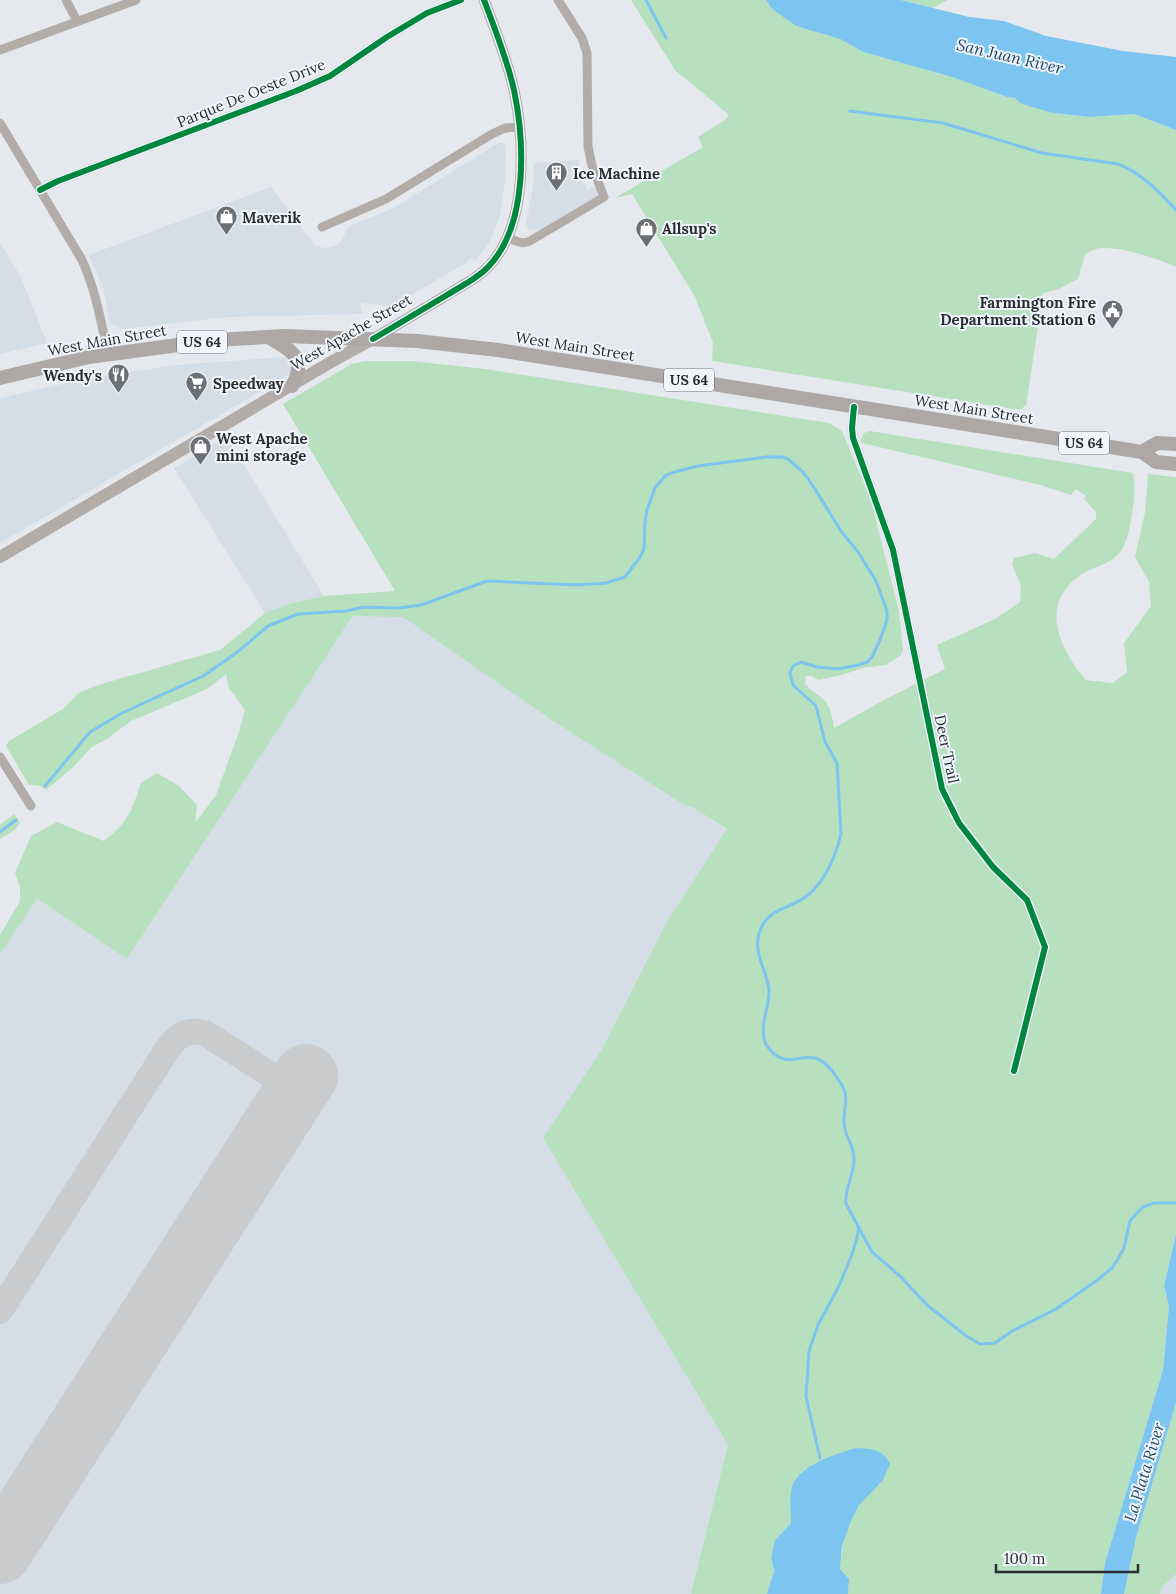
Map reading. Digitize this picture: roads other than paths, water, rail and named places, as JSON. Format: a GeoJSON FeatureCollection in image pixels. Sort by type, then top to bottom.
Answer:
{"type":"FeatureCollection","features":[{"type":"Feature","properties":{"kind":"highway","name":"West Main Street"},"geometry":{"type":"LineString","coordinates":[[0,378],[50,365],[108,354],[191,343],[304,336],[417,341],[498,350],[1142,452],[1156,462],[1176,464]]}},
{"type":"Feature","properties":{"kind":"highway"},"geometry":{"type":"LineString","coordinates":[[267,337],[287,348],[295,357],[300,369],[292,386]]}},
{"type":"Feature","properties":{"kind":"highway","name":"West Main Street"},"geometry":{"type":"LineString","coordinates":[[1142,452],[1157,443],[1176,444]]}},
{"type":"Feature","properties":{"kind":"main road","name":"West Apache Street"},"geometry":{"type":"LineString","coordinates":[[0,556],[373,339]]}},
{"type":"Feature","properties":{"kind":"street"},"geometry":{"type":"LineString","coordinates":[[66,0],[77,22]]}},
{"type":"Feature","properties":{"kind":"street"},"geometry":{"type":"LineString","coordinates":[[0,50],[136,0]]}},
{"type":"Feature","properties":{"kind":"street","name":"Parque De Oeste Drive"},"geometry":{"type":"LineString","coordinates":[[40,190],[58,181],[296,91],[330,76],[387,37],[427,14],[461,0]]}},
{"type":"Feature","properties":{"kind":"street","name":"West Apache Street"},"geometry":{"type":"LineString","coordinates":[[373,339],[479,276],[497,258],[508,238],[513,222],[519,187],[520,127],[509,72],[484,0]]}},
{"type":"Feature","properties":{"kind":"street"},"geometry":{"type":"LineString","coordinates":[[508,238],[524,244],[604,197],[592,166],[588,146],[587,53],[582,38],[558,0]]}},
{"type":"Feature","properties":{"kind":"street"},"geometry":{"type":"LineString","coordinates":[[0,124],[82,260],[98,301],[108,354]]}},
{"type":"Feature","properties":{"kind":"street"},"geometry":{"type":"LineString","coordinates":[[322,227],[386,199],[492,134],[505,128],[520,127]]}},
{"type":"Feature","properties":{"kind":"street","name":"Deer Trail"},"geometry":{"type":"LineString","coordinates":[[854,407],[853,438],[893,550],[942,789],[959,823],[993,867],[1027,900],[1045,947],[1014,1071]]}},
{"type":"Feature","properties":{"kind":"street"},"geometry":{"type":"LineString","coordinates":[[0,757],[31,806]]}},
{"type":"Feature","properties":{"kind":"water","name":"San Juan River"},"geometry":{"type":"Polygon","coordinates":[[[766,0],[901,0],[969,17],[1004,21],[1046,36],[1123,51],[1176,57],[1176,130],[1134,114],[1090,117],[1053,113],[1022,104],[1015,98],[1007,97],[952,77],[863,52],[840,39],[796,26],[772,9],[766,0]]]}},
{"type":"Feature","properties":{"kind":"water","name":"La Plata River"},"geometry":{"type":"Polygon","coordinates":[[[1176,1234],[1176,1403],[1136,1538],[1124,1594],[1101,1594],[1105,1563],[1163,1370],[1169,1306],[1164,1286],[1176,1234]]]}},
{"type":"Feature","properties":{"kind":"water"},"geometry":{"type":"Polygon","coordinates":[[[856,1448],[876,1450],[884,1455],[890,1464],[883,1480],[859,1505],[850,1523],[842,1547],[840,1569],[849,1579],[848,1594],[767,1594],[774,1571],[771,1558],[775,1540],[791,1523],[792,1487],[796,1479],[802,1472],[819,1462],[856,1448]]]}},
{"type":"Feature","properties":{"kind":"waterway"},"geometry":{"type":"LineString","coordinates":[[646,0],[666,38]]}},
{"type":"Feature","properties":{"kind":"waterway"},"geometry":{"type":"LineString","coordinates":[[850,111],[943,123],[1042,153],[1118,164],[1142,178],[1157,190],[1176,210]]}},
{"type":"Feature","properties":{"kind":"waterway"},"geometry":{"type":"LineString","coordinates":[[45,786],[90,732],[122,713],[203,676],[239,651],[268,626],[298,614],[346,611],[364,607],[398,608],[421,605],[487,581],[577,585],[606,583],[625,577],[644,549],[647,510],[655,488],[665,476],[698,466],[766,457],[788,459],[803,472],[841,531],[858,552],[876,581],[887,611],[887,620],[880,640],[872,657],[867,662],[838,669],[817,667],[801,662],[793,666],[790,673],[793,685],[816,706],[825,742],[837,763],[841,834],[833,859],[819,883],[800,901],[772,914],[762,925],[758,941],[759,955],[769,990],[763,1029],[766,1045],[780,1058],[791,1060],[812,1058],[822,1061],[829,1067],[845,1091],[844,1124],[854,1155],[846,1193],[846,1204],[872,1252],[901,1277],[927,1305],[965,1335],[980,1344],[995,1343],[1012,1331],[1056,1309],[1096,1281],[1112,1268],[1118,1259],[1124,1248],[1130,1221],[1143,1207],[1154,1203],[1176,1203]]}},
{"type":"Feature","properties":{"kind":"waterway"},"geometry":{"type":"LineString","coordinates":[[0,832],[16,820]]}},
{"type":"Feature","properties":{"kind":"waterway"},"geometry":{"type":"LineString","coordinates":[[820,1458],[806,1396],[809,1351],[818,1325],[838,1288],[851,1257],[859,1227]]}},
{"type":"Feature","properties":{"kind":"place","name":"Ice Machine"},"geometry":{"type":"Point","coordinates":[557,192]}},
{"type":"Feature","properties":{"kind":"place","name":"Maverik"},"geometry":{"type":"Point","coordinates":[226,236]}},
{"type":"Feature","properties":{"kind":"place","name":"Allsup's"},"geometry":{"type":"Point","coordinates":[646,247]}},
{"type":"Feature","properties":{"kind":"place","name":"Farmington Fire Department Station 6"},"geometry":{"type":"Point","coordinates":[1112,330]}},
{"type":"Feature","properties":{"kind":"place","name":"Wendy's"},"geometry":{"type":"Point","coordinates":[118,394]}},
{"type":"Feature","properties":{"kind":"place","name":"Speedway"},"geometry":{"type":"Point","coordinates":[197,402]}},
{"type":"Feature","properties":{"kind":"place","name":"West Apache mini storage"},"geometry":{"type":"Point","coordinates":[200,466]}}]}
